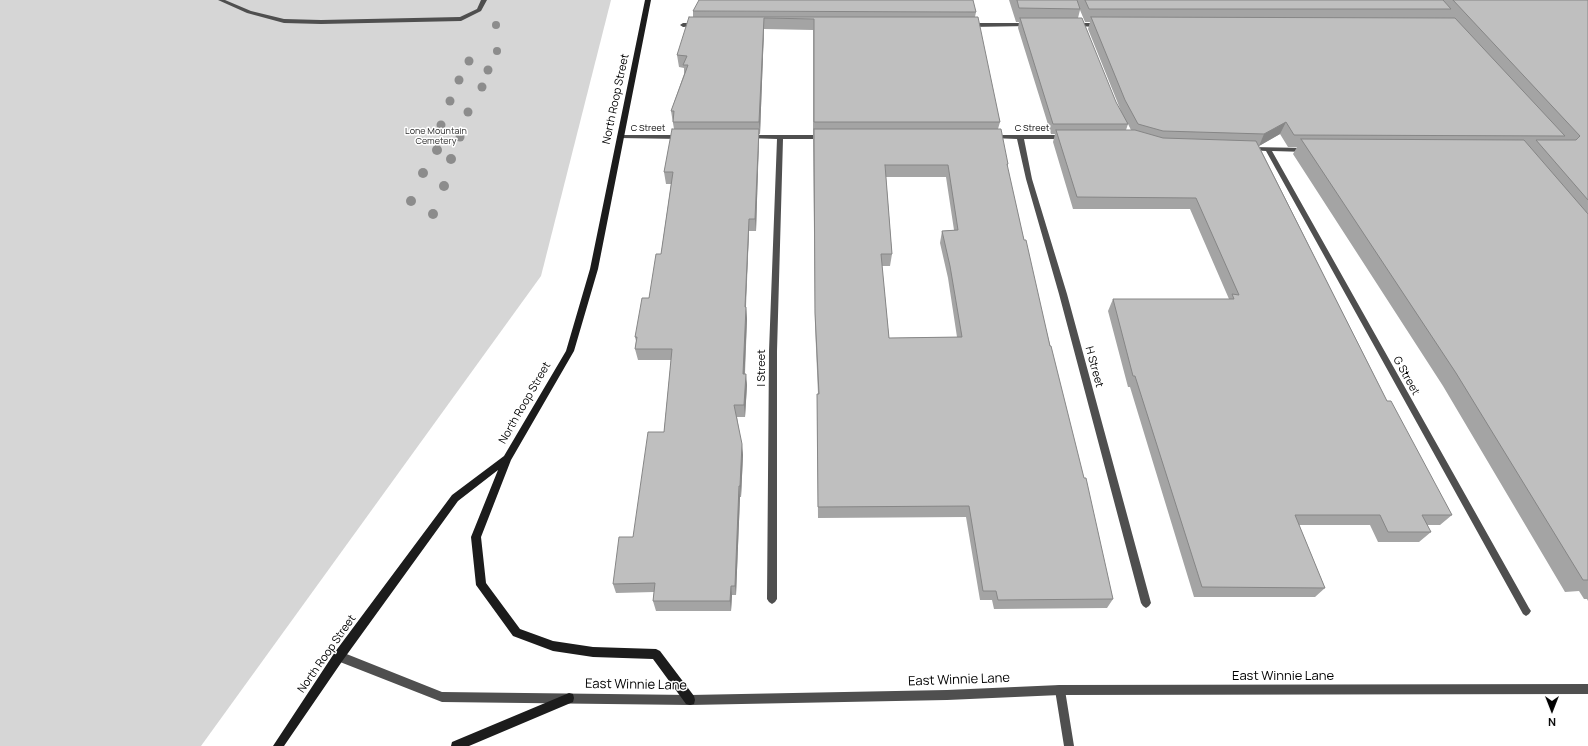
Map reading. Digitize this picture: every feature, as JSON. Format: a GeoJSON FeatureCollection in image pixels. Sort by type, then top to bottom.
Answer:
{"type":"FeatureCollection","features":[{"type":"Feature","properties":{"kind":"main road","name":"North Roop Street"},"geometry":{"type":"LineString","coordinates":[[278,746],[339,656],[456,498],[507,459],[570,351],[594,269],[648,0]]}},
{"type":"Feature","properties":{"kind":"main road"},"geometry":{"type":"LineString","coordinates":[[507,459],[476,536],[481,585],[516,632],[553,646],[593,652],[656,654],[690,700]]}},
{"type":"Feature","properties":{"kind":"main road"},"geometry":{"type":"LineString","coordinates":[[456,746],[569,698]]}},
{"type":"Feature","properties":{"kind":"street"},"geometry":{"type":"LineString","coordinates":[[221,0],[249,12],[284,21],[321,22],[461,19],[479,10],[484,0]]}},
{"type":"Feature","properties":{"kind":"street"},"geometry":{"type":"LineString","coordinates":[[1080,19],[1086,33]]}},
{"type":"Feature","properties":{"kind":"street"},"geometry":{"type":"LineString","coordinates":[[683,25],[706,25]]}},
{"type":"Feature","properties":{"kind":"street"},"geometry":{"type":"LineString","coordinates":[[965,25],[1036,25]]}},
{"type":"Feature","properties":{"kind":"street"},"geometry":{"type":"LineString","coordinates":[[1067,25],[1107,26]]}},
{"type":"Feature","properties":{"kind":"street","name":"C Street"},"geometry":{"type":"LineString","coordinates":[[620,137],[692,137]]}},
{"type":"Feature","properties":{"kind":"street"},"geometry":{"type":"LineString","coordinates":[[740,137],[834,137]]}},
{"type":"Feature","properties":{"kind":"street","name":"I Street"},"geometry":{"type":"LineString","coordinates":[[772,599],[773,351],[780,137]]}},
{"type":"Feature","properties":{"kind":"street","name":"C Street"},"geometry":{"type":"LineString","coordinates":[[989,137],[1076,137]]}},
{"type":"Feature","properties":{"kind":"street","name":"H Street"},"geometry":{"type":"LineString","coordinates":[[1020,137],[1029,179],[1063,294],[1146,603]]}},
{"type":"Feature","properties":{"kind":"street"},"geometry":{"type":"LineString","coordinates":[[1244,149],[1316,150]]}},
{"type":"Feature","properties":{"kind":"street","name":"G Street"},"geometry":{"type":"LineString","coordinates":[[1268,150],[1526,611]]}},
{"type":"Feature","properties":{"kind":"street","name":"East Winnie Lane"},"geometry":{"type":"LineString","coordinates":[[339,656],[442,697],[690,700],[947,695],[1060,690],[1588,689]]}},
{"type":"Feature","properties":{"kind":"street"},"geometry":{"type":"LineString","coordinates":[[1060,690],[1069,746]]}},
{"type":"Feature","properties":{"kind":"green space","name":"Lone Mountain Cemetery"},"geometry":{"type":"Polygon","coordinates":[[[0,0],[611,0],[541,276],[201,746],[0,746],[0,0]]]}},
{"type":"Feature","properties":{"kind":"building"},"geometry":{"type":"Polygon","coordinates":[[[699,0],[973,0],[976,12],[693,11],[699,0]]]}},
{"type":"Feature","properties":{"kind":"building"},"geometry":{"type":"Polygon","coordinates":[[[1017,0],[1077,0],[1080,9],[1019,8],[1017,0]]]}},
{"type":"Feature","properties":{"kind":"building"},"geometry":{"type":"Polygon","coordinates":[[[1085,0],[1443,0],[1451,9],[1089,9],[1085,0]]]}},
{"type":"Feature","properties":{"kind":"building"},"geometry":{"type":"Polygon","coordinates":[[[1453,0],[1588,0],[1588,200],[1536,140],[1576,140],[1580,136],[1453,0]]]}},
{"type":"Feature","properties":{"kind":"building"},"geometry":{"type":"Polygon","coordinates":[[[689,17],[978,17],[1000,122],[814,122],[814,19],[764,18],[759,122],[673,122],[674,111],[671,111],[688,65],[683,65],[687,56],[677,55],[689,17]]]}},
{"type":"Feature","properties":{"kind":"building"},"geometry":{"type":"Polygon","coordinates":[[[1091,17],[1455,18],[1565,136],[1294,135],[1286,122],[1264,134],[1163,131],[1138,124],[1125,100],[1091,17]]]}},
{"type":"Feature","properties":{"kind":"building"},"geometry":{"type":"Polygon","coordinates":[[[1020,18],[1082,18],[1116,102],[1128,124],[1053,124],[1020,18]]]}},
{"type":"Feature","properties":{"kind":"building"},"geometry":{"type":"Polygon","coordinates":[[[672,129],[759,129],[755,219],[749,219],[743,374],[746,374],[744,405],[734,405],[742,444],[735,586],[731,586],[730,601],[653,601],[655,583],[613,584],[619,537],[633,537],[648,432],[664,432],[672,349],[635,349],[637,337],[635,337],[642,298],[649,298],[656,254],[661,254],[673,172],[664,172],[672,129]]]}},
{"type":"Feature","properties":{"kind":"building"},"geometry":{"type":"Polygon","coordinates":[[[814,129],[1001,129],[1007,164],[1024,240],[1026,240],[1050,346],[1084,478],[1086,478],[1113,599],[998,600],[996,591],[983,591],[969,506],[818,507],[817,394],[819,394],[815,313],[814,129]],[[885,165],[892,254],[881,254],[889,338],[962,337],[950,266],[942,231],[958,230],[948,165],[885,165]]]}},
{"type":"Feature","properties":{"kind":"building"},"geometry":{"type":"Polygon","coordinates":[[[1056,130],[1135,130],[1163,138],[1256,141],[1387,401],[1391,401],[1452,515],[1422,515],[1431,532],[1388,532],[1380,515],[1295,515],[1325,588],[1202,587],[1135,376],[1133,376],[1113,299],[1234,299],[1232,294],[1239,295],[1196,198],[1077,197],[1056,130]]]}},
{"type":"Feature","properties":{"kind":"building"},"geometry":{"type":"Polygon","coordinates":[[[1301,139],[1524,140],[1588,214],[1588,580],[1583,580],[1456,373],[1301,139]]]}}]}
